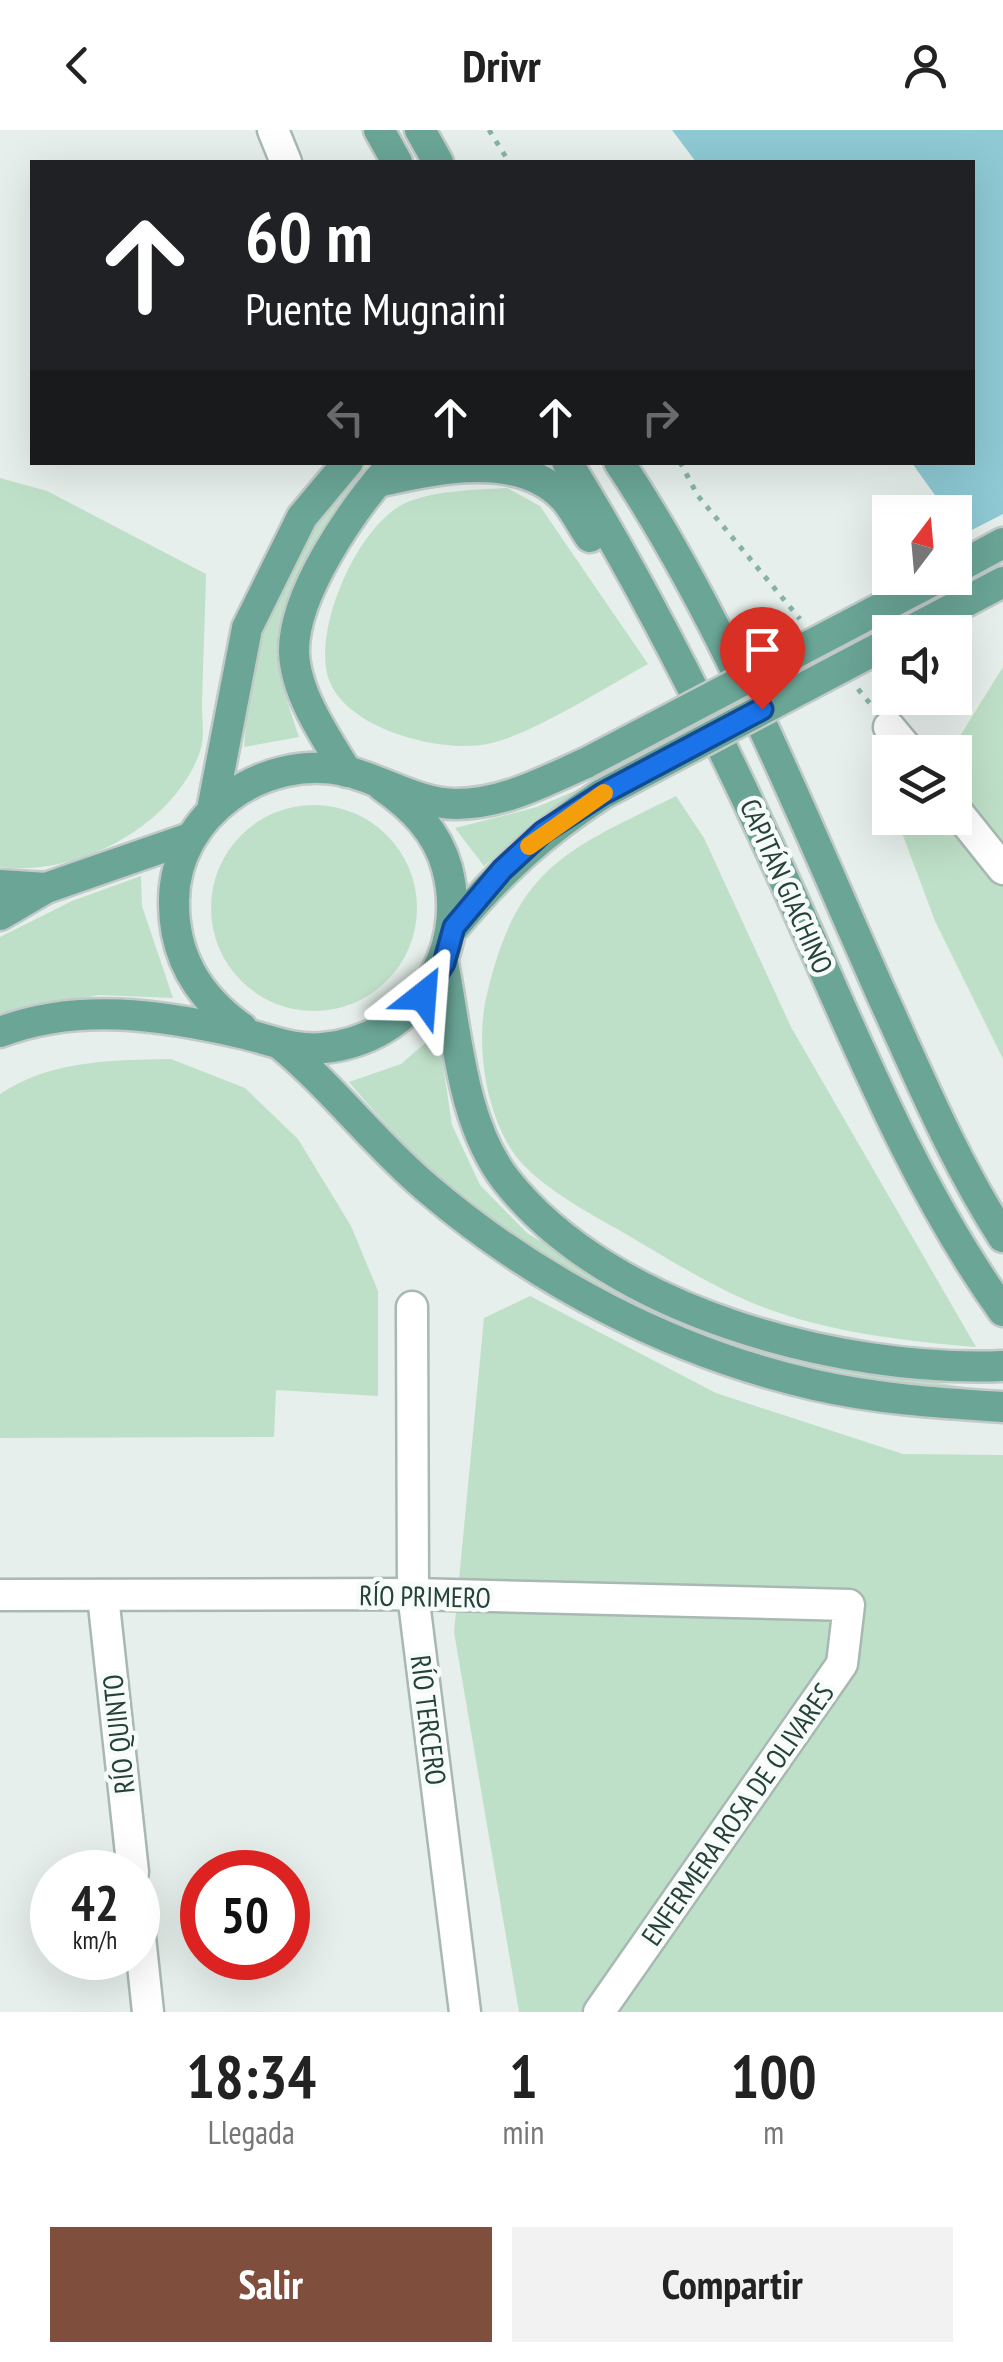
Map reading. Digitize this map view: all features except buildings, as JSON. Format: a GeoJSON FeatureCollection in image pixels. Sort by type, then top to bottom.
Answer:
{"type":"FeatureCollection","features":[{"type":"Feature","properties":{"kind":"main road"},"geometry":{"type":"LineString","coordinates":[[379,130],[396,160]]}},
{"type":"Feature","properties":{"kind":"main road"},"geometry":{"type":"LineString","coordinates":[[420,130],[437,160]]}},
{"type":"Feature","properties":{"kind":"main road"},"geometry":{"type":"LineString","coordinates":[[212,810],[247,628],[302,517],[345,465]]}},
{"type":"Feature","properties":{"kind":"main road","name":"CAPITÁN GIACHINO"},"geometry":{"type":"LineString","coordinates":[[569,465],[662,631],[738,778],[923,1182],[969,1264],[1003,1311]]}},
{"type":"Feature","properties":{"kind":"main road","name":"CAPITÁN GIACHINO"},"geometry":{"type":"LineString","coordinates":[[621,465],[647,504],[702,609],[776,759],[942,1128],[1003,1238]]}},
{"type":"Feature","properties":{"kind":"main road"},"geometry":{"type":"LineString","coordinates":[[347,772],[321,731],[294,652],[309,590],[336,536],[386,472],[490,468],[524,476],[562,496],[662,631]]}},
{"type":"Feature","properties":{"kind":"main road"},"geometry":{"type":"LineString","coordinates":[[972,559],[1003,543]]}},
{"type":"Feature","properties":{"kind":"main road"},"geometry":{"type":"LineString","coordinates":[[940,615],[1003,582]]}},
{"type":"Feature","properties":{"kind":"main road"},"geometry":{"type":"LineString","coordinates":[[906,595],[586,764],[500,801],[451,804],[382,786],[347,772],[311,768],[275,773],[241,787],[212,810],[190,838],[174,882],[173,928],[188,972],[215,1009],[267,1040],[329,1085],[376,1142],[430,1191],[575,1291],[656,1333],[737,1363],[817,1386],[1003,1408]]}},
{"type":"Feature","properties":{"kind":"main road"},"geometry":{"type":"LineString","coordinates":[[454,927],[502,870],[543,832],[602,794],[872,652]]}},
{"type":"Feature","properties":{"kind":"main road"},"geometry":{"type":"LineString","coordinates":[[0,1032],[20,1024],[100,1012],[179,1019],[321,1049],[360,1041],[394,1023],[409,1010],[444,963],[454,927],[453,889],[445,858],[430,829],[409,804],[382,786]]}},
{"type":"Feature","properties":{"kind":"main road"},"geometry":{"type":"LineString","coordinates":[[0,915],[46,888],[190,838]]}},
{"type":"Feature","properties":{"kind":"main road"},"geometry":{"type":"LineString","coordinates":[[0,885],[46,888]]}},
{"type":"Feature","properties":{"kind":"main road"},"geometry":{"type":"LineString","coordinates":[[444,963],[467,1088],[484,1142],[505,1179],[561,1236],[662,1296],[740,1328],[862,1359],[960,1368],[1003,1366]]}},
{"type":"Feature","properties":{"kind":"street"},"geometry":{"type":"LineString","coordinates":[[272,130],[285,160]]}},
{"type":"Feature","properties":{"kind":"street"},"geometry":{"type":"LineString","coordinates":[[889,726],[896,735]]}},
{"type":"Feature","properties":{"kind":"street"},"geometry":{"type":"LineString","coordinates":[[972,830],[1003,869]]}},
{"type":"Feature","properties":{"kind":"street","name":"RÍO TERCERO"},"geometry":{"type":"LineString","coordinates":[[412,1307],[413,1594],[465,2012]]}},
{"type":"Feature","properties":{"kind":"street","name":"RÍO PRIMERO"},"geometry":{"type":"LineString","coordinates":[[0,1595],[413,1594],[849,1605]]}},
{"type":"Feature","properties":{"kind":"street","name":"RÍO QUINTO"},"geometry":{"type":"LineString","coordinates":[[103,1596],[130,1850]]}},
{"type":"Feature","properties":{"kind":"street","name":"ENFERMERA ROSA DE OLIVARES"},"geometry":{"type":"LineString","coordinates":[[599,2012],[842,1664],[849,1605]]}},
{"type":"Feature","properties":{"kind":"street"},"geometry":{"type":"LineString","coordinates":[[145,1980],[148,2012]]}},
{"type":"Feature","properties":{"kind":"path"},"geometry":{"type":"LineString","coordinates":[[490,130],[508,160]]}},
{"type":"Feature","properties":{"kind":"path"},"geometry":{"type":"LineString","coordinates":[[682,465],[698,496],[812,634]]}},
{"type":"Feature","properties":{"kind":"path"},"geometry":{"type":"LineString","coordinates":[[850,680],[889,726]]}},
{"type":"Feature","properties":{"kind":"green space"},"geometry":{"type":"Polygon","coordinates":[[[361,465],[373,465],[322,528],[296,579],[287,607],[281,662],[287,700],[299,737],[244,747],[254,668],[276,593],[291,557],[335,492],[361,465]]]}},
{"type":"Feature","properties":{"kind":"green space"},"geometry":{"type":"Polygon","coordinates":[[[0,478],[47,491],[206,574],[202,741],[187,779],[145,824],[119,841],[90,855],[30,868],[0,867],[0,478]]]}},
{"type":"Feature","properties":{"kind":"green space"},"geometry":{"type":"Polygon","coordinates":[[[507,488],[540,506],[648,664],[549,719],[492,743],[472,746],[424,741],[398,734],[354,711],[338,696],[328,677],[325,656],[334,604],[358,551],[374,529],[410,501],[446,493],[507,488]]]}},
{"type":"Feature","properties":{"kind":"green space"},"geometry":{"type":"Polygon","coordinates":[[[1003,667],[1003,1059],[935,921],[903,835],[972,835],[972,735],[961,735],[1003,667]]]}},
{"type":"Feature","properties":{"kind":"green space"},"geometry":{"type":"Polygon","coordinates":[[[629,768],[533,826],[484,866],[455,828],[537,807],[629,768]]]}},
{"type":"Feature","properties":{"kind":"green space"},"geometry":{"type":"Polygon","coordinates":[[[676,796],[704,838],[791,1027],[976,1347],[824,1326],[739,1297],[563,1197],[524,1166],[505,1138],[485,1077],[482,1034],[487,994],[514,917],[531,889],[576,849],[676,796]]]}},
{"type":"Feature","properties":{"kind":"green space"},"geometry":{"type":"Polygon","coordinates":[[[314,805],[353,813],[387,835],[409,869],[417,908],[409,947],[387,981],[353,1003],[314,1011],[275,1003],[241,981],[219,947],[211,908],[219,869],[241,835],[275,813],[314,805]]]}},
{"type":"Feature","properties":{"kind":"green space"},"geometry":{"type":"Polygon","coordinates":[[[141,876],[142,906],[173,998],[99,995],[0,1014],[0,937],[72,901],[141,876]]]}},
{"type":"Feature","properties":{"kind":"green space"},"geometry":{"type":"Polygon","coordinates":[[[438,1032],[452,1125],[480,1185],[527,1233],[635,1298],[840,1366],[999,1393],[873,1382],[778,1361],[705,1339],[574,1278],[514,1239],[457,1193],[402,1141],[349,1082],[401,1064],[438,1032]]]}},
{"type":"Feature","properties":{"kind":"green space"},"geometry":{"type":"Polygon","coordinates":[[[171,1059],[245,1088],[298,1139],[351,1226],[378,1291],[378,1396],[276,1390],[274,1437],[0,1438],[0,1094],[61,1068],[171,1059]]]}},
{"type":"Feature","properties":{"kind":"green space"},"geometry":{"type":"Polygon","coordinates":[[[530,1296],[716,1393],[903,1454],[1003,1455],[1003,2012],[519,2012],[454,1632],[484,1318],[530,1296]]]}},
{"type":"Feature","properties":{"kind":"water"},"geometry":{"type":"Polygon","coordinates":[[[672,130],[1003,130],[1003,593],[972,548],[972,495],[935,495],[913,465],[975,465],[975,160],[694,160],[672,130]]]}},
{"type":"Feature","properties":{"kind":"pier"},"geometry":{"type":"Polygon","coordinates":[[[1003,514],[1003,598],[972,556],[972,530],[1003,514]]]}},
{"type":"Feature","properties":{"kind":"slow traffic"},"geometry":{"type":"LineString","coordinates":[[529,846],[543,832],[604,793]]}},
{"type":"Feature","properties":{"kind":"route"},"geometry":{"type":"LineString","coordinates":[[423,996],[444,963],[454,927],[502,870],[543,832],[602,794],[762,709]]}}]}
